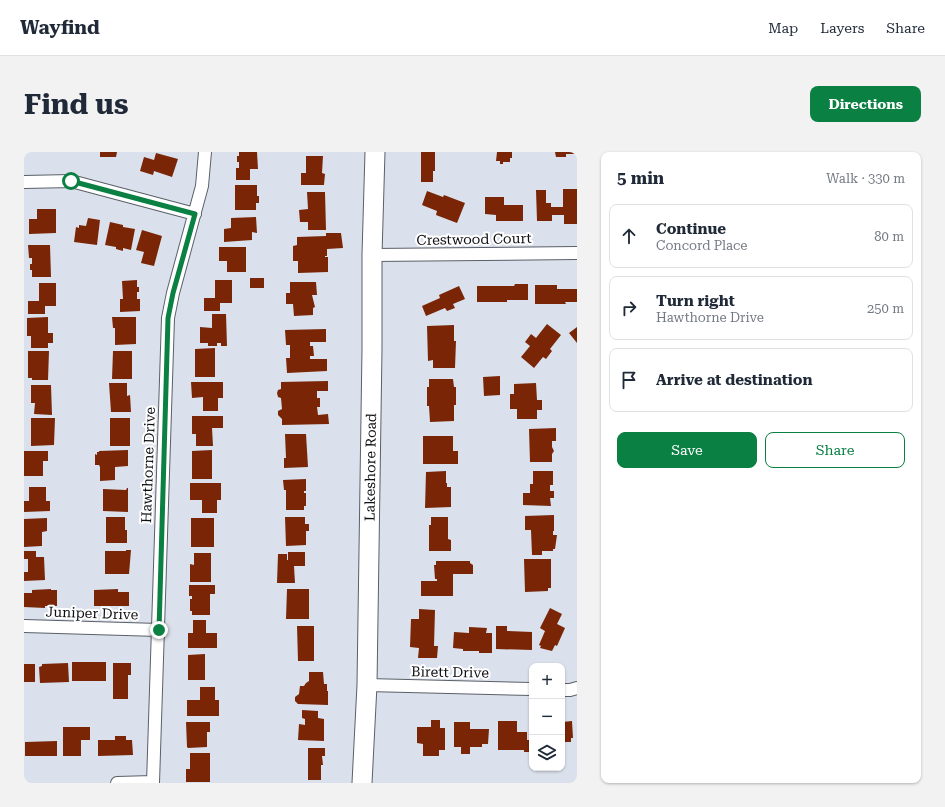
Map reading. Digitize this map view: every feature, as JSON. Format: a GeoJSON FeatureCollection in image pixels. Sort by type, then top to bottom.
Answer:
{"type":"FeatureCollection","features":[{"type":"Feature","properties":{"kind":"main road","name":"Lakeshore Road"},"geometry":{"type":"LineString","coordinates":[[362,783],[367,685],[372,255],[376,152]]}},
{"type":"Feature","properties":{"kind":"street","name":"Hawthorne Drive"},"geometry":{"type":"LineString","coordinates":[[153,783],[168,318],[173,293],[202,186],[205,152]]}},
{"type":"Feature","properties":{"kind":"street"},"geometry":{"type":"LineString","coordinates":[[24,182],[71,181],[195,214]]}},
{"type":"Feature","properties":{"kind":"street","name":"Crestwood Court"},"geometry":{"type":"LineString","coordinates":[[372,255],[577,253]]}},
{"type":"Feature","properties":{"kind":"street","name":"Juniper Drive"},"geometry":{"type":"LineString","coordinates":[[24,626],[159,630]]}},
{"type":"Feature","properties":{"kind":"street","name":"Birett Drive"},"geometry":{"type":"LineString","coordinates":[[367,685],[529,689]]}},
{"type":"Feature","properties":{"kind":"street"},"geometry":{"type":"LineString","coordinates":[[565,690],[577,688]]}},
{"type":"Feature","properties":{"kind":"street"},"geometry":{"type":"LineString","coordinates":[[117,783],[153,783]]}},
{"type":"Feature","properties":{"kind":"building"},"geometry":{"type":"Polygon","coordinates":[[[100,152],[117,152],[116,157],[100,157],[100,152]]]}},
{"type":"Feature","properties":{"kind":"building"},"geometry":{"type":"Polygon","coordinates":[[[239,152],[257,152],[258,169],[250,169],[250,180],[236,180],[236,168],[239,168],[237,156],[239,156],[239,152]]]}},
{"type":"Feature","properties":{"kind":"building"},"geometry":{"type":"Polygon","coordinates":[[[421,152],[435,152],[435,171],[433,171],[433,182],[421,182],[421,152]]]}},
{"type":"Feature","properties":{"kind":"building"},"geometry":{"type":"Polygon","coordinates":[[[497,152],[512,152],[510,162],[503,162],[503,164],[500,164],[500,161],[496,161],[497,152]]]}},
{"type":"Feature","properties":{"kind":"building"},"geometry":{"type":"Polygon","coordinates":[[[555,152],[577,152],[577,154],[566,154],[566,157],[556,157],[555,152]]]}},
{"type":"Feature","properties":{"kind":"building"},"geometry":{"type":"Polygon","coordinates":[[[156,153],[178,159],[172,177],[154,171],[153,175],[140,171],[144,157],[154,160],[156,153]]]}},
{"type":"Feature","properties":{"kind":"building"},"geometry":{"type":"Polygon","coordinates":[[[306,156],[323,156],[322,173],[325,174],[324,185],[301,185],[301,173],[306,173],[306,156]]]}},
{"type":"Feature","properties":{"kind":"building"},"geometry":{"type":"Polygon","coordinates":[[[235,185],[257,185],[257,196],[259,196],[259,203],[256,203],[256,210],[235,210],[235,185]]]}},
{"type":"Feature","properties":{"kind":"building"},"geometry":{"type":"Polygon","coordinates":[[[563,189],[577,189],[577,224],[564,224],[564,215],[552,215],[552,221],[537,221],[536,190],[546,190],[546,203],[551,203],[551,207],[563,207],[563,189]]]}},
{"type":"Feature","properties":{"kind":"building"},"geometry":{"type":"Polygon","coordinates":[[[427,191],[443,197],[444,195],[465,203],[457,223],[436,215],[437,211],[422,205],[427,191]]]}},
{"type":"Feature","properties":{"kind":"building"},"geometry":{"type":"Polygon","coordinates":[[[307,192],[325,192],[326,230],[308,230],[308,222],[300,222],[299,210],[308,209],[307,192]]]}},
{"type":"Feature","properties":{"kind":"building"},"geometry":{"type":"Polygon","coordinates":[[[485,197],[504,197],[504,205],[523,205],[523,221],[496,221],[496,215],[485,214],[485,197]]]}},
{"type":"Feature","properties":{"kind":"building"},"geometry":{"type":"Polygon","coordinates":[[[37,209],[56,209],[56,233],[29,234],[29,219],[37,219],[37,209]]]}},
{"type":"Feature","properties":{"kind":"building"},"geometry":{"type":"Polygon","coordinates":[[[256,217],[257,233],[252,232],[252,240],[224,242],[224,229],[231,228],[231,218],[256,217]]]}},
{"type":"Feature","properties":{"kind":"building"},"geometry":{"type":"Polygon","coordinates":[[[88,218],[100,220],[97,245],[74,242],[76,227],[79,228],[79,225],[86,226],[88,218]]]}},
{"type":"Feature","properties":{"kind":"building"},"geometry":{"type":"Polygon","coordinates":[[[110,222],[123,225],[123,227],[135,229],[131,250],[123,248],[123,251],[116,249],[116,247],[105,245],[110,222]]]}},
{"type":"Feature","properties":{"kind":"building"},"geometry":{"type":"Polygon","coordinates":[[[142,230],[162,236],[154,266],[141,263],[144,252],[136,250],[142,230]]]}},
{"type":"Feature","properties":{"kind":"building"},"geometry":{"type":"Polygon","coordinates":[[[326,233],[341,233],[343,248],[327,249],[327,256],[325,257],[328,257],[328,272],[298,273],[298,261],[293,261],[293,246],[297,245],[297,237],[326,236],[326,233]]]}},
{"type":"Feature","properties":{"kind":"building"},"geometry":{"type":"Polygon","coordinates":[[[28,245],[50,245],[51,277],[32,277],[30,264],[32,264],[32,258],[29,258],[28,245]]]}},
{"type":"Feature","properties":{"kind":"building"},"geometry":{"type":"Polygon","coordinates":[[[219,247],[246,247],[246,272],[227,272],[227,261],[219,261],[219,247]]]}},
{"type":"Feature","properties":{"kind":"building"},"geometry":{"type":"Polygon","coordinates":[[[250,278],[264,278],[264,288],[250,288],[250,278]]]}},
{"type":"Feature","properties":{"kind":"building"},"geometry":{"type":"Polygon","coordinates":[[[137,280],[139,292],[137,292],[137,299],[140,299],[140,311],[120,312],[120,299],[123,299],[122,281],[137,280]]]}},
{"type":"Feature","properties":{"kind":"building"},"geometry":{"type":"Polygon","coordinates":[[[215,280],[232,280],[232,303],[220,303],[220,311],[204,311],[204,298],[215,298],[215,280]]]}},
{"type":"Feature","properties":{"kind":"building"},"geometry":{"type":"Polygon","coordinates":[[[290,282],[316,282],[317,295],[312,295],[315,307],[313,308],[313,315],[294,316],[293,304],[286,304],[286,293],[290,293],[290,282]]]}},
{"type":"Feature","properties":{"kind":"building"},"geometry":{"type":"Polygon","coordinates":[[[39,283],[56,283],[56,306],[45,306],[45,314],[28,314],[28,301],[39,301],[39,283]]]}},
{"type":"Feature","properties":{"kind":"building"},"geometry":{"type":"Polygon","coordinates":[[[515,284],[528,284],[528,300],[477,302],[477,286],[514,286],[515,284]]]}},
{"type":"Feature","properties":{"kind":"building"},"geometry":{"type":"Polygon","coordinates":[[[535,285],[557,285],[557,289],[577,289],[577,302],[565,302],[566,304],[535,304],[535,285]]]}},
{"type":"Feature","properties":{"kind":"building"},"geometry":{"type":"Polygon","coordinates":[[[459,286],[465,299],[453,304],[455,308],[447,311],[445,308],[426,316],[422,306],[440,298],[439,295],[459,286]]]}},
{"type":"Feature","properties":{"kind":"building"},"geometry":{"type":"Polygon","coordinates":[[[212,314],[226,314],[227,346],[221,346],[221,343],[217,343],[217,346],[208,346],[208,343],[200,343],[200,327],[212,328],[212,314]]]}},
{"type":"Feature","properties":{"kind":"building"},"geometry":{"type":"Polygon","coordinates":[[[48,317],[48,333],[53,333],[53,343],[48,343],[48,348],[31,348],[31,336],[27,336],[27,318],[48,317]]]}},
{"type":"Feature","properties":{"kind":"building"},"geometry":{"type":"Polygon","coordinates":[[[112,317],[136,317],[136,344],[115,345],[115,328],[113,328],[112,317]]]}},
{"type":"Feature","properties":{"kind":"building"},"geometry":{"type":"Polygon","coordinates":[[[547,324],[561,335],[550,349],[552,351],[546,359],[543,357],[534,368],[521,357],[530,346],[525,342],[531,334],[536,338],[547,324]]]}},
{"type":"Feature","properties":{"kind":"building"},"geometry":{"type":"Polygon","coordinates":[[[454,325],[454,341],[456,341],[455,368],[433,368],[433,360],[428,361],[427,326],[454,325]]]}},
{"type":"Feature","properties":{"kind":"building"},"geometry":{"type":"Polygon","coordinates":[[[577,327],[577,343],[569,333],[577,327]]]}},
{"type":"Feature","properties":{"kind":"building"},"geometry":{"type":"Polygon","coordinates":[[[326,329],[326,342],[310,342],[310,346],[313,346],[314,356],[310,356],[310,359],[327,359],[327,371],[287,373],[286,358],[290,358],[290,345],[286,345],[285,330],[326,329]]]}},
{"type":"Feature","properties":{"kind":"building"},"geometry":{"type":"Polygon","coordinates":[[[215,348],[215,377],[195,377],[195,349],[215,348]]]}},
{"type":"Feature","properties":{"kind":"building"},"geometry":{"type":"Polygon","coordinates":[[[28,351],[49,351],[48,380],[32,380],[32,378],[28,378],[28,351]]]}},
{"type":"Feature","properties":{"kind":"building"},"geometry":{"type":"Polygon","coordinates":[[[113,351],[132,351],[132,379],[112,379],[113,351]]]}},
{"type":"Feature","properties":{"kind":"building"},"geometry":{"type":"Polygon","coordinates":[[[500,376],[500,395],[484,396],[483,377],[500,376]]]}},
{"type":"Feature","properties":{"kind":"building"},"geometry":{"type":"Polygon","coordinates":[[[429,379],[453,379],[454,387],[456,387],[454,421],[430,422],[429,406],[427,406],[427,387],[429,387],[429,379]]]}},
{"type":"Feature","properties":{"kind":"building"},"geometry":{"type":"Polygon","coordinates":[[[328,381],[328,391],[317,391],[317,398],[320,398],[320,407],[317,407],[318,415],[328,414],[329,424],[282,425],[282,419],[278,415],[278,411],[282,409],[281,398],[278,397],[277,393],[278,390],[281,389],[281,382],[328,381]]]}},
{"type":"Feature","properties":{"kind":"building"},"geometry":{"type":"Polygon","coordinates":[[[191,382],[223,382],[223,398],[218,398],[218,411],[203,411],[203,397],[192,398],[191,382]]]}},
{"type":"Feature","properties":{"kind":"building"},"geometry":{"type":"Polygon","coordinates":[[[109,383],[127,383],[127,396],[130,395],[131,412],[111,412],[109,383]]]}},
{"type":"Feature","properties":{"kind":"building"},"geometry":{"type":"Polygon","coordinates":[[[536,383],[537,400],[542,400],[542,410],[537,410],[537,419],[517,419],[517,409],[510,409],[510,394],[514,394],[514,384],[536,383]]]}},
{"type":"Feature","properties":{"kind":"building"},"geometry":{"type":"Polygon","coordinates":[[[31,385],[51,385],[52,415],[34,414],[35,403],[31,403],[31,385]]]}},
{"type":"Feature","properties":{"kind":"building"},"geometry":{"type":"Polygon","coordinates":[[[192,416],[223,416],[223,428],[212,428],[213,446],[196,446],[196,434],[192,434],[192,416]]]}},
{"type":"Feature","properties":{"kind":"building"},"geometry":{"type":"Polygon","coordinates":[[[31,418],[55,418],[54,445],[31,446],[31,418]]]}},
{"type":"Feature","properties":{"kind":"building"},"geometry":{"type":"Polygon","coordinates":[[[110,418],[130,418],[130,446],[110,446],[110,418]]]}},
{"type":"Feature","properties":{"kind":"building"},"geometry":{"type":"Polygon","coordinates":[[[556,428],[556,441],[552,441],[554,451],[552,454],[552,462],[530,462],[529,429],[556,428]]]}},
{"type":"Feature","properties":{"kind":"building"},"geometry":{"type":"Polygon","coordinates":[[[285,434],[306,434],[308,467],[284,468],[284,458],[286,458],[285,434]]]}},
{"type":"Feature","properties":{"kind":"building"},"geometry":{"type":"Polygon","coordinates":[[[423,436],[453,436],[453,451],[458,451],[458,464],[423,464],[423,436]]]}},
{"type":"Feature","properties":{"kind":"building"},"geometry":{"type":"Polygon","coordinates":[[[128,450],[128,466],[115,467],[115,480],[100,481],[100,467],[99,465],[95,465],[95,454],[97,455],[97,452],[99,451],[128,450]]]}},
{"type":"Feature","properties":{"kind":"building"},"geometry":{"type":"Polygon","coordinates":[[[212,450],[212,479],[192,479],[192,451],[212,450]]]}},
{"type":"Feature","properties":{"kind":"building"},"geometry":{"type":"Polygon","coordinates":[[[24,451],[48,451],[48,461],[43,461],[43,476],[24,476],[24,451]]]}},
{"type":"Feature","properties":{"kind":"building"},"geometry":{"type":"Polygon","coordinates":[[[446,471],[447,487],[451,487],[451,507],[425,508],[426,472],[446,471]]]}},
{"type":"Feature","properties":{"kind":"building"},"geometry":{"type":"Polygon","coordinates":[[[533,471],[553,471],[553,485],[550,485],[550,491],[554,491],[554,498],[550,498],[551,506],[523,505],[523,493],[530,493],[530,484],[533,484],[533,471]]]}},
{"type":"Feature","properties":{"kind":"building"},"geometry":{"type":"Polygon","coordinates":[[[306,479],[306,491],[304,491],[304,493],[306,493],[306,506],[304,506],[304,510],[286,510],[286,490],[284,490],[283,480],[306,479]]]}},
{"type":"Feature","properties":{"kind":"building"},"geometry":{"type":"Polygon","coordinates":[[[190,483],[221,483],[221,500],[217,500],[217,513],[202,513],[202,500],[190,500],[190,483]]]}},
{"type":"Feature","properties":{"kind":"building"},"geometry":{"type":"Polygon","coordinates":[[[29,487],[46,487],[46,501],[50,501],[50,511],[24,512],[24,501],[29,501],[29,487]]]}},
{"type":"Feature","properties":{"kind":"building"},"geometry":{"type":"Polygon","coordinates":[[[127,488],[128,512],[103,511],[103,489],[126,490],[127,488]]]}},
{"type":"Feature","properties":{"kind":"building"},"geometry":{"type":"Polygon","coordinates":[[[554,515],[553,535],[557,535],[555,549],[553,549],[553,551],[542,551],[542,555],[532,555],[531,530],[525,530],[525,516],[554,515]]]}},
{"type":"Feature","properties":{"kind":"building"},"geometry":{"type":"Polygon","coordinates":[[[106,517],[125,517],[127,543],[106,543],[106,517]]]}},
{"type":"Feature","properties":{"kind":"building"},"geometry":{"type":"Polygon","coordinates":[[[285,517],[305,517],[305,524],[309,524],[309,531],[306,531],[306,545],[286,546],[285,517]]]}},
{"type":"Feature","properties":{"kind":"building"},"geometry":{"type":"Polygon","coordinates":[[[431,517],[448,517],[448,539],[451,540],[451,551],[429,551],[429,525],[431,525],[431,517]]]}},
{"type":"Feature","properties":{"kind":"building"},"geometry":{"type":"Polygon","coordinates":[[[47,518],[47,531],[42,532],[42,546],[24,547],[24,519],[47,518]]]}},
{"type":"Feature","properties":{"kind":"building"},"geometry":{"type":"Polygon","coordinates":[[[191,518],[214,518],[214,547],[191,547],[191,518]]]}},
{"type":"Feature","properties":{"kind":"building"},"geometry":{"type":"Polygon","coordinates":[[[131,550],[129,574],[105,574],[105,551],[131,550]]]}},
{"type":"Feature","properties":{"kind":"building"},"geometry":{"type":"Polygon","coordinates":[[[24,551],[36,551],[36,557],[44,557],[45,580],[24,581],[24,572],[28,572],[28,559],[24,559],[24,551]]]}},
{"type":"Feature","properties":{"kind":"building"},"geometry":{"type":"Polygon","coordinates":[[[288,552],[305,552],[305,566],[294,566],[295,583],[277,583],[278,554],[287,554],[288,560],[288,552]]]}},
{"type":"Feature","properties":{"kind":"building"},"geometry":{"type":"Polygon","coordinates":[[[194,553],[211,553],[211,582],[190,582],[190,564],[194,565],[194,553]]]}},
{"type":"Feature","properties":{"kind":"building"},"geometry":{"type":"Polygon","coordinates":[[[524,559],[551,559],[551,588],[548,588],[548,591],[525,592],[524,559]]]}},
{"type":"Feature","properties":{"kind":"building"},"geometry":{"type":"Polygon","coordinates":[[[436,561],[470,561],[473,565],[473,574],[453,574],[453,596],[421,596],[421,581],[437,581],[437,579],[435,579],[434,565],[436,565],[436,561]]]}},
{"type":"Feature","properties":{"kind":"building"},"geometry":{"type":"Polygon","coordinates":[[[189,585],[215,585],[215,594],[210,594],[210,615],[192,615],[192,611],[190,611],[190,599],[192,599],[192,596],[189,596],[189,585]]]}},
{"type":"Feature","properties":{"kind":"building"},"geometry":{"type":"Polygon","coordinates":[[[118,589],[118,592],[129,592],[129,606],[94,606],[94,590],[118,589]]]}},
{"type":"Feature","properties":{"kind":"building"},"geometry":{"type":"Polygon","coordinates":[[[287,589],[309,589],[309,619],[286,619],[287,589]]]}},
{"type":"Feature","properties":{"kind":"building"},"geometry":{"type":"Polygon","coordinates":[[[32,590],[57,590],[57,606],[45,606],[45,608],[24,607],[24,593],[32,593],[32,590]]]}},
{"type":"Feature","properties":{"kind":"building"},"geometry":{"type":"Polygon","coordinates":[[[550,608],[562,614],[557,624],[565,628],[557,646],[555,645],[552,651],[540,648],[541,646],[539,645],[545,631],[540,628],[550,608]]]}},
{"type":"Feature","properties":{"kind":"building"},"geometry":{"type":"Polygon","coordinates":[[[419,609],[435,610],[434,646],[438,646],[437,658],[418,658],[419,648],[410,647],[411,619],[419,619],[419,609]]]}},
{"type":"Feature","properties":{"kind":"building"},"geometry":{"type":"Polygon","coordinates":[[[193,620],[206,620],[206,633],[217,633],[217,648],[188,648],[188,633],[193,633],[193,620]]]}},
{"type":"Feature","properties":{"kind":"building"},"geometry":{"type":"Polygon","coordinates":[[[297,626],[314,626],[314,661],[298,661],[297,626]]]}},
{"type":"Feature","properties":{"kind":"building"},"geometry":{"type":"Polygon","coordinates":[[[496,626],[507,626],[507,631],[532,632],[532,650],[496,649],[496,626]]]}},
{"type":"Feature","properties":{"kind":"building"},"geometry":{"type":"Polygon","coordinates":[[[469,627],[487,628],[486,633],[492,633],[492,653],[463,651],[463,649],[453,648],[454,632],[469,633],[469,627]]]}},
{"type":"Feature","properties":{"kind":"building"},"geometry":{"type":"Polygon","coordinates":[[[205,654],[205,680],[188,680],[188,655],[205,654]]]}},
{"type":"Feature","properties":{"kind":"building"},"geometry":{"type":"Polygon","coordinates":[[[72,662],[106,662],[106,681],[72,681],[72,662]]]}},
{"type":"Feature","properties":{"kind":"building"},"geometry":{"type":"Polygon","coordinates":[[[68,663],[69,682],[40,683],[39,667],[42,666],[42,664],[68,663]]]}},
{"type":"Feature","properties":{"kind":"building"},"geometry":{"type":"Polygon","coordinates":[[[113,663],[131,663],[131,675],[128,675],[128,699],[113,699],[113,663]]]}},
{"type":"Feature","properties":{"kind":"building"},"geometry":{"type":"Polygon","coordinates":[[[24,664],[35,664],[35,682],[24,682],[24,664]]]}},
{"type":"Feature","properties":{"kind":"building"},"geometry":{"type":"Polygon","coordinates":[[[309,672],[323,672],[324,684],[327,684],[328,705],[298,704],[295,701],[295,697],[299,694],[300,686],[304,686],[309,681],[309,672]]]}},
{"type":"Feature","properties":{"kind":"building"},"geometry":{"type":"Polygon","coordinates":[[[200,687],[215,687],[215,700],[219,700],[219,716],[187,716],[187,700],[200,700],[200,687]]]}},
{"type":"Feature","properties":{"kind":"building"},"geometry":{"type":"Polygon","coordinates":[[[302,710],[318,711],[318,718],[324,719],[324,741],[298,740],[299,724],[305,725],[305,719],[302,718],[302,710]]]}},
{"type":"Feature","properties":{"kind":"building"},"geometry":{"type":"Polygon","coordinates":[[[431,720],[440,720],[440,728],[445,728],[445,750],[439,750],[439,756],[423,756],[423,744],[417,743],[417,727],[431,727],[431,720]]]}},
{"type":"Feature","properties":{"kind":"building"},"geometry":{"type":"Polygon","coordinates":[[[498,721],[517,721],[517,732],[527,732],[529,752],[524,752],[524,750],[498,750],[498,721]]]}},
{"type":"Feature","properties":{"kind":"building"},"geometry":{"type":"Polygon","coordinates":[[[572,721],[573,738],[571,738],[571,742],[565,742],[565,722],[572,721]]]}},
{"type":"Feature","properties":{"kind":"building"},"geometry":{"type":"Polygon","coordinates":[[[186,722],[210,722],[210,732],[207,732],[207,747],[187,747],[186,722]]]}},
{"type":"Feature","properties":{"kind":"building"},"geometry":{"type":"Polygon","coordinates":[[[454,722],[470,722],[470,729],[489,729],[488,744],[482,744],[482,747],[470,747],[470,754],[461,754],[461,747],[454,747],[454,722]]]}},
{"type":"Feature","properties":{"kind":"building"},"geometry":{"type":"Polygon","coordinates":[[[63,727],[90,727],[90,740],[81,740],[81,756],[63,756],[63,727]]]}},
{"type":"Feature","properties":{"kind":"building"},"geometry":{"type":"Polygon","coordinates":[[[115,736],[126,736],[126,740],[132,740],[133,755],[98,756],[98,740],[115,740],[115,736]]]}},
{"type":"Feature","properties":{"kind":"building"},"geometry":{"type":"Polygon","coordinates":[[[57,741],[57,756],[25,756],[25,742],[57,741]]]}},
{"type":"Feature","properties":{"kind":"building"},"geometry":{"type":"Polygon","coordinates":[[[308,748],[325,748],[325,756],[322,756],[323,765],[321,765],[321,780],[308,780],[308,748]]]}},
{"type":"Feature","properties":{"kind":"building"},"geometry":{"type":"Polygon","coordinates":[[[190,753],[210,753],[210,782],[186,782],[186,769],[190,769],[190,753]]]}},
{"type":"Feature","properties":{"kind":"route"},"geometry":{"type":"LineString","coordinates":[[71,181],[195,214],[180,266],[168,318],[159,630]]}}]}
